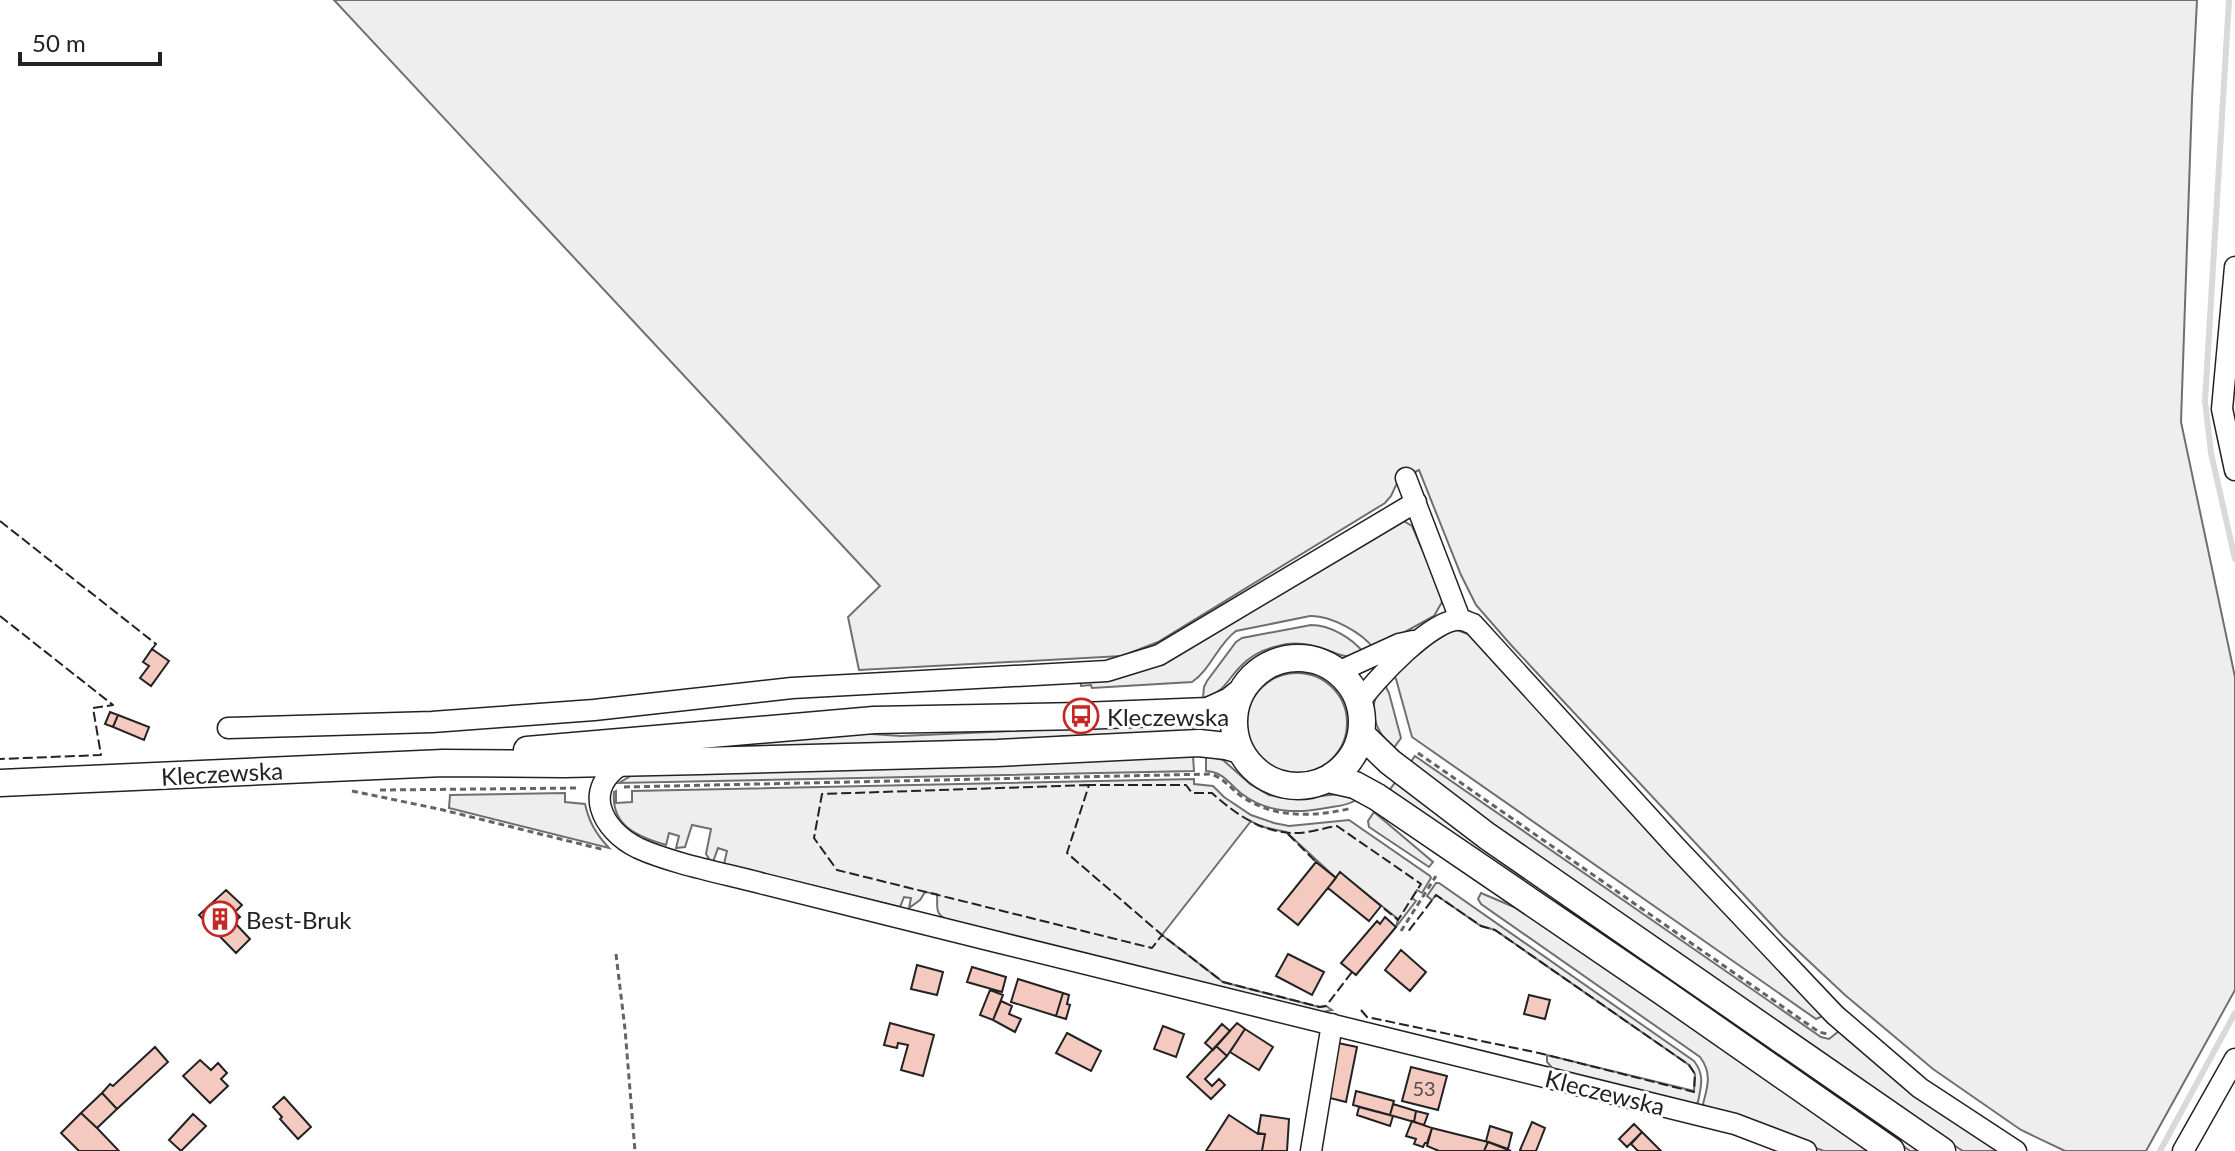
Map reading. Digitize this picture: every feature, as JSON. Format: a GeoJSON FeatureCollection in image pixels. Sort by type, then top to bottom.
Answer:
{"type":"FeatureCollection","features":[{"type":"Feature","properties":{"kind":"main road"},"geometry":{"type":"LineString","coordinates":[[1304,658],[1322,662],[1338,672],[1351,686],[1359,703],[1362,724],[1357,748],[1349,760],[1328,779],[1303,786],[1278,783],[1262,776],[1249,764],[1235,736],[1235,706],[1241,692],[1265,667],[1284,659],[1304,658]]}},
{"type":"Feature","properties":{"kind":"main road","name":"Kleczewska"},"geometry":{"type":"LineString","coordinates":[[443,763],[546,747],[874,720],[1208,711],[1241,692]]}},
{"type":"Feature","properties":{"kind":"main road"},"geometry":{"type":"LineString","coordinates":[[1361,734],[1390,762],[1487,836],[1942,1151]]}},
{"type":"Feature","properties":{"kind":"main road","name":"Kleczewska"},"geometry":{"type":"LineString","coordinates":[[0,783],[443,763],[624,763],[997,753],[1199,743],[1240,750]]}},
{"type":"Feature","properties":{"kind":"main road"},"geometry":{"type":"LineString","coordinates":[[1328,779],[1355,785],[1368,792],[1891,1151]]}},
{"type":"Feature","properties":{"kind":"street"},"geometry":{"type":"LineString","coordinates":[[2235,267],[2222,409],[2235,470]]}},
{"type":"Feature","properties":{"kind":"street"},"geometry":{"type":"LineString","coordinates":[[1406,478],[1460,619]]}},
{"type":"Feature","properties":{"kind":"street"},"geometry":{"type":"LineString","coordinates":[[228,728],[432,722],[594,710],[792,688],[1107,671],[1159,655],[1416,502]]}},
{"type":"Feature","properties":{"kind":"street"},"geometry":{"type":"LineString","coordinates":[[1359,703],[1383,673],[1420,639],[1445,623],[1460,619],[1473,624],[1676,847],[1843,1022],[1920,1088],[2016,1151]]}},
{"type":"Feature","properties":{"kind":"street"},"geometry":{"type":"LineString","coordinates":[[1338,672],[1399,644],[1420,639]]}},
{"type":"Feature","properties":{"kind":"street"},"geometry":{"type":"LineString","coordinates":[[564,764],[589,776],[600,788],[604,779],[624,763]]}},
{"type":"Feature","properties":{"kind":"street","name":"Kleczewska"},"geometry":{"type":"LineString","coordinates":[[600,788],[603,814],[610,828],[625,841],[654,853],[857,907],[1735,1124],[1806,1151]]}},
{"type":"Feature","properties":{"kind":"street"},"geometry":{"type":"LineString","coordinates":[[1311,1151],[1332,1024]]}},
{"type":"Feature","properties":{"kind":"street"},"geometry":{"type":"LineString","coordinates":[[2183,1151],[2235,1059]]}},
{"type":"Feature","properties":{"kind":"path"},"geometry":{"type":"LineString","coordinates":[[1390,762],[1400,748],[1407,745],[1819,1032],[1827,1034],[1843,1022]]}},
{"type":"Feature","properties":{"kind":"path"},"geometry":{"type":"LineString","coordinates":[[610,851],[344,789],[442,791],[1211,774],[1252,803],[1294,815],[1349,809],[1360,803],[1368,792]]}},
{"type":"Feature","properties":{"kind":"path"},"geometry":{"type":"LineString","coordinates":[[1401,931],[1436,876]]}},
{"type":"Feature","properties":{"kind":"path"},"geometry":{"type":"LineString","coordinates":[[616,954],[635,1151]]}},
{"type":"Feature","properties":{"kind":"shaded area"},"geometry":{"type":"Polygon","coordinates":[[[334,0],[2197,0],[2181,422],[2235,677],[2235,990],[2146,1151],[2065,1151],[2021,1130],[1933,1069],[1845,995],[1783,937],[1476,605],[1419,470],[1398,481],[1385,503],[1158,642],[1122,656],[859,670],[848,617],[880,586],[334,0]]]}},
{"type":"Feature","properties":{"kind":"shaded area"},"geometry":{"type":"Polygon","coordinates":[[[1402,520],[1412,526],[1442,602],[1434,616],[1374,649],[1345,626],[1327,618],[1310,616],[1236,631],[1192,682],[1081,686],[1080,678],[1111,677],[1402,520]]]}},
{"type":"Feature","properties":{"kind":"shaded area"},"geometry":{"type":"Polygon","coordinates":[[[1311,625],[1340,633],[1364,653],[1345,656],[1297,643],[1273,647],[1248,660],[1220,690],[1203,698],[1207,681],[1236,642],[1242,638],[1311,625]]]}},
{"type":"Feature","properties":{"kind":"shaded area"},"geometry":{"type":"Polygon","coordinates":[[[1457,630],[1468,634],[1823,1016],[1816,1019],[1412,737],[1396,679],[1391,674],[1446,632],[1457,630]]]}},
{"type":"Feature","properties":{"kind":"shaded area"},"geometry":{"type":"Polygon","coordinates":[[[1297,673],[1316,677],[1332,688],[1343,704],[1347,723],[1343,742],[1332,758],[1316,769],[1297,773],[1278,769],[1262,758],[1251,742],[1247,723],[1251,704],[1262,688],[1278,677],[1297,673]]]}},
{"type":"Feature","properties":{"kind":"shaded area"},"geometry":{"type":"Polygon","coordinates":[[[1384,683],[1401,738],[1393,749],[1374,718],[1375,701],[1384,683]]]}},
{"type":"Feature","properties":{"kind":"shaded area"},"geometry":{"type":"Polygon","coordinates":[[[1192,723],[1193,733],[1064,736],[1010,744],[600,753],[857,733],[901,736],[1192,723]]]}},
{"type":"Feature","properties":{"kind":"shaded area"},"geometry":{"type":"Polygon","coordinates":[[[1206,755],[1223,760],[1250,784],[1269,795],[1290,799],[1340,794],[1356,800],[1342,806],[1304,811],[1261,805],[1242,794],[1222,776],[1206,771],[1206,755]]]}},
{"type":"Feature","properties":{"kind":"shaded area"},"geometry":{"type":"Polygon","coordinates":[[[1193,756],[1194,771],[619,783],[634,774],[1193,756]]]}},
{"type":"Feature","properties":{"kind":"shaded area"},"geometry":{"type":"Polygon","coordinates":[[[1415,756],[1821,1037],[1829,1039],[1839,1031],[1937,1109],[1999,1151],[1963,1151],[1903,1113],[1520,848],[1410,763],[1415,756]]]}},
{"type":"Feature","properties":{"kind":"shaded area"},"geometry":{"type":"Polygon","coordinates":[[[1194,779],[1194,784],[1213,786],[1251,815],[1274,823],[1289,826],[1349,820],[1430,876],[1422,893],[1417,890],[1412,898],[1416,901],[1396,927],[1398,919],[1340,873],[1336,878],[1286,832],[1251,821],[1162,935],[1223,982],[1332,1010],[1323,1012],[946,919],[938,912],[937,894],[925,892],[909,908],[911,898],[904,897],[900,907],[724,864],[727,851],[718,848],[711,862],[706,854],[711,829],[692,825],[685,847],[676,848],[679,836],[669,833],[666,845],[636,834],[622,822],[614,804],[616,791],[616,803],[632,802],[632,791],[1194,779]]]}},
{"type":"Feature","properties":{"kind":"shaded area"},"geometry":{"type":"Polygon","coordinates":[[[1397,780],[1923,1151],[1910,1151],[1388,792],[1397,780]]]}},
{"type":"Feature","properties":{"kind":"shaded area"},"geometry":{"type":"Polygon","coordinates":[[[565,793],[565,802],[585,804],[594,828],[609,848],[449,808],[450,795],[565,793]]]}},
{"type":"Feature","properties":{"kind":"shaded area"},"geometry":{"type":"Polygon","coordinates":[[[1374,812],[1433,862],[1429,867],[1369,827],[1368,821],[1374,812]]]}},
{"type":"Feature","properties":{"kind":"shaded area"},"geometry":{"type":"Polygon","coordinates":[[[1436,883],[1694,1061],[1701,1076],[1698,1102],[1695,1105],[1553,1069],[1547,1062],[1547,1055],[1694,1091],[1695,1074],[1689,1065],[1495,930],[1481,926],[1436,895],[1432,900],[1427,896],[1436,883]]]}},
{"type":"Feature","properties":{"kind":"shaded area"},"geometry":{"type":"Polygon","coordinates":[[[1481,893],[1521,910],[1872,1151],[1824,1151],[1705,1107],[1708,1074],[1700,1057],[1481,904],[1478,899],[1481,893]]]}},
{"type":"Feature","properties":{"kind":"building"},"geometry":{"type":"Polygon","coordinates":[[[152,649],[169,661],[151,686],[140,678],[149,666],[143,662],[152,649]]]}},
{"type":"Feature","properties":{"kind":"building"},"geometry":{"type":"Polygon","coordinates":[[[110,712],[118,715],[113,727],[105,724],[110,712]]]}},
{"type":"Feature","properties":{"kind":"building"},"geometry":{"type":"Polygon","coordinates":[[[118,715],[149,727],[144,740],[113,727],[118,715]]]}},
{"type":"Feature","properties":{"kind":"building"},"geometry":{"type":"Polygon","coordinates":[[[1316,862],[1336,878],[1298,925],[1278,909],[1316,862]]]}},
{"type":"Feature","properties":{"kind":"building"},"geometry":{"type":"Polygon","coordinates":[[[1340,872],[1381,906],[1369,921],[1328,888],[1340,872]]]}},
{"type":"Feature","properties":{"kind":"building","name":"Best-Bruk"},"geometry":{"type":"Polygon","coordinates":[[[226,890],[242,905],[235,912],[240,917],[234,922],[250,939],[236,953],[199,915],[226,890]]]}},
{"type":"Feature","properties":{"kind":"building"},"geometry":{"type":"Polygon","coordinates":[[[1385,917],[1396,927],[1356,975],[1341,963],[1377,921],[1380,924],[1385,917]]]}},
{"type":"Feature","properties":{"kind":"building"},"geometry":{"type":"Polygon","coordinates":[[[1401,950],[1426,972],[1410,991],[1385,970],[1401,950]]]}},
{"type":"Feature","properties":{"kind":"building"},"geometry":{"type":"Polygon","coordinates":[[[1288,954],[1324,972],[1312,995],[1276,976],[1288,954]]]}},
{"type":"Feature","properties":{"kind":"building"},"geometry":{"type":"Polygon","coordinates":[[[917,965],[943,972],[937,995],[911,989],[917,965]]]}},
{"type":"Feature","properties":{"kind":"building"},"geometry":{"type":"Polygon","coordinates":[[[972,967],[1006,977],[1002,992],[967,982],[972,967]]]}},
{"type":"Feature","properties":{"kind":"building"},"geometry":{"type":"Polygon","coordinates":[[[1018,979],[1063,993],[1056,1016],[1011,1002],[1018,979]]]}},
{"type":"Feature","properties":{"kind":"building"},"geometry":{"type":"Polygon","coordinates":[[[990,990],[1003,995],[993,1020],[980,1015],[990,990]]]}},
{"type":"Feature","properties":{"kind":"building"},"geometry":{"type":"Polygon","coordinates":[[[1063,993],[1069,995],[1066,1019],[1056,1016],[1063,993]]]}},
{"type":"Feature","properties":{"kind":"building"},"geometry":{"type":"Polygon","coordinates":[[[1529,995],[1550,1000],[1545,1019],[1524,1014],[1529,995]]]}},
{"type":"Feature","properties":{"kind":"building"},"geometry":{"type":"Polygon","coordinates":[[[1001,1001],[1012,1006],[1009,1014],[1021,1019],[1015,1032],[993,1020],[1001,1001]]]}},
{"type":"Feature","properties":{"kind":"building"},"geometry":{"type":"Polygon","coordinates":[[[890,1023],[934,1035],[923,1076],[901,1070],[908,1045],[898,1043],[897,1048],[884,1045],[890,1023]]]}},
{"type":"Feature","properties":{"kind":"building"},"geometry":{"type":"Polygon","coordinates":[[[1237,1023],[1245,1029],[1227,1056],[1216,1046],[1237,1023]]]}},
{"type":"Feature","properties":{"kind":"building"},"geometry":{"type":"Polygon","coordinates":[[[1222,1024],[1230,1031],[1213,1050],[1205,1043],[1222,1024]]]}},
{"type":"Feature","properties":{"kind":"building"},"geometry":{"type":"Polygon","coordinates":[[[1163,1026],[1184,1034],[1176,1057],[1154,1049],[1163,1026]]]}},
{"type":"Feature","properties":{"kind":"building"},"geometry":{"type":"Polygon","coordinates":[[[1245,1029],[1273,1047],[1259,1070],[1230,1052],[1245,1029]]]}},
{"type":"Feature","properties":{"kind":"building"},"geometry":{"type":"Polygon","coordinates":[[[1067,1033],[1101,1051],[1091,1071],[1056,1053],[1067,1033]]]}},
{"type":"Feature","properties":{"kind":"building"},"geometry":{"type":"Polygon","coordinates":[[[1338,1043],[1357,1047],[1346,1102],[1326,1097],[1338,1043]]]}},
{"type":"Feature","properties":{"kind":"building"},"geometry":{"type":"Polygon","coordinates":[[[1216,1046],[1227,1056],[1205,1079],[1212,1086],[1219,1079],[1225,1085],[1211,1099],[1187,1077],[1216,1046]]]}},
{"type":"Feature","properties":{"kind":"building"},"geometry":{"type":"Polygon","coordinates":[[[155,1047],[168,1062],[117,1109],[102,1093],[155,1047]]]}},
{"type":"Feature","properties":{"kind":"building"},"geometry":{"type":"Polygon","coordinates":[[[200,1060],[211,1070],[218,1063],[227,1073],[221,1079],[228,1086],[210,1103],[183,1076],[200,1060]]]}},
{"type":"Feature","properties":{"kind":"building"},"geometry":{"type":"Polygon","coordinates":[[[1411,1067],[1447,1076],[1438,1110],[1402,1101],[1411,1067]]]}},
{"type":"Feature","properties":{"kind":"building"},"geometry":{"type":"Polygon","coordinates":[[[1356,1091],[1394,1101],[1390,1115],[1353,1105],[1356,1091]]]}},
{"type":"Feature","properties":{"kind":"building"},"geometry":{"type":"Polygon","coordinates":[[[102,1093],[117,1109],[97,1128],[81,1113],[102,1093]]]}},
{"type":"Feature","properties":{"kind":"building"},"geometry":{"type":"Polygon","coordinates":[[[284,1097],[311,1127],[298,1139],[273,1107],[284,1097]]]}},
{"type":"Feature","properties":{"kind":"building"},"geometry":{"type":"Polygon","coordinates":[[[1393,1104],[1416,1111],[1414,1122],[1390,1115],[1393,1104]]]}},
{"type":"Feature","properties":{"kind":"building"},"geometry":{"type":"Polygon","coordinates":[[[1359,1107],[1393,1116],[1390,1126],[1357,1115],[1359,1107]]]}},
{"type":"Feature","properties":{"kind":"building"},"geometry":{"type":"Polygon","coordinates":[[[1416,1111],[1428,1114],[1424,1125],[1414,1122],[1416,1111]]]}},
{"type":"Feature","properties":{"kind":"building"},"geometry":{"type":"Polygon","coordinates":[[[81,1113],[119,1151],[79,1151],[61,1133],[81,1113]]]}},
{"type":"Feature","properties":{"kind":"building"},"geometry":{"type":"Polygon","coordinates":[[[193,1114],[206,1126],[181,1151],[169,1140],[193,1114]]]}},
{"type":"Feature","properties":{"kind":"building"},"geometry":{"type":"Polygon","coordinates":[[[1229,1115],[1258,1134],[1265,1134],[1262,1151],[1206,1151],[1229,1115]]]}},
{"type":"Feature","properties":{"kind":"building"},"geometry":{"type":"Polygon","coordinates":[[[1261,1115],[1289,1119],[1287,1151],[1262,1151],[1265,1134],[1258,1133],[1261,1115]]]}},
{"type":"Feature","properties":{"kind":"building"},"geometry":{"type":"Polygon","coordinates":[[[1412,1121],[1432,1128],[1423,1147],[1414,1144],[1416,1139],[1406,1136],[1412,1121]]]}},
{"type":"Feature","properties":{"kind":"building"},"geometry":{"type":"Polygon","coordinates":[[[1532,1122],[1545,1128],[1536,1151],[1522,1151],[1520,1150],[1532,1122]]]}},
{"type":"Feature","properties":{"kind":"building"},"geometry":{"type":"Polygon","coordinates":[[[1634,1124],[1642,1132],[1627,1147],[1619,1139],[1634,1124]]]}},
{"type":"Feature","properties":{"kind":"building"},"geometry":{"type":"Polygon","coordinates":[[[1490,1126],[1512,1133],[1508,1149],[1486,1141],[1490,1126]]]}},
{"type":"Feature","properties":{"kind":"building"},"geometry":{"type":"Polygon","coordinates":[[[1432,1128],[1488,1142],[1484,1151],[1439,1151],[1427,1146],[1432,1128]]]}},
{"type":"Feature","properties":{"kind":"building"},"geometry":{"type":"Polygon","coordinates":[[[1642,1132],[1661,1151],[1638,1151],[1631,1144],[1642,1132]]]}},
{"type":"Feature","properties":{"kind":"building"},"geometry":{"type":"Polygon","coordinates":[[[1488,1142],[1511,1151],[1484,1151],[1488,1142]]]}},
{"type":"Feature","properties":{"kind":"waterway"},"geometry":{"type":"LineString","coordinates":[[2229,0],[2205,401],[2211,453],[2235,559]]}},
{"type":"Feature","properties":{"kind":"waterway"},"geometry":{"type":"LineString","coordinates":[[2160,1151],[2235,1013]]}},
{"type":"Feature","properties":{"kind":"fence"},"geometry":{"type":"LineString","coordinates":[[0,521],[156,644],[152,649]]}},
{"type":"Feature","properties":{"kind":"fence"},"geometry":{"type":"LineString","coordinates":[[0,616],[113,705],[93,708],[101,755],[0,759]]}},
{"type":"Feature","properties":{"kind":"fence"},"geometry":{"type":"LineString","coordinates":[[1089,785],[822,794],[814,838],[837,870],[1152,948],[1162,935]]}},
{"type":"Feature","properties":{"kind":"fence"},"geometry":{"type":"LineString","coordinates":[[1352,972],[1326,1006],[1320,1007],[1223,982],[1162,935],[1067,853],[1089,785],[1186,785],[1192,793],[1212,793],[1239,814],[1281,832],[1309,832],[1337,826],[1421,884],[1398,920],[1381,906]]}},
{"type":"Feature","properties":{"kind":"fence"},"geometry":{"type":"LineString","coordinates":[[1288,834],[1316,862]]}},
{"type":"Feature","properties":{"kind":"fence"},"geometry":{"type":"LineString","coordinates":[[1361,1010],[1367,1017],[1539,1053],[1694,1092],[1695,1074],[1689,1065],[1495,930],[1481,926],[1436,895],[1407,933]]}},
{"type":"Feature","properties":{"kind":"place","name":"Kleczewska"},"geometry":{"type":"Point","coordinates":[1081,716]}},
{"type":"Feature","properties":{"kind":"place","name":"Best-Bruk"},"geometry":{"type":"Point","coordinates":[220,919]}}]}
